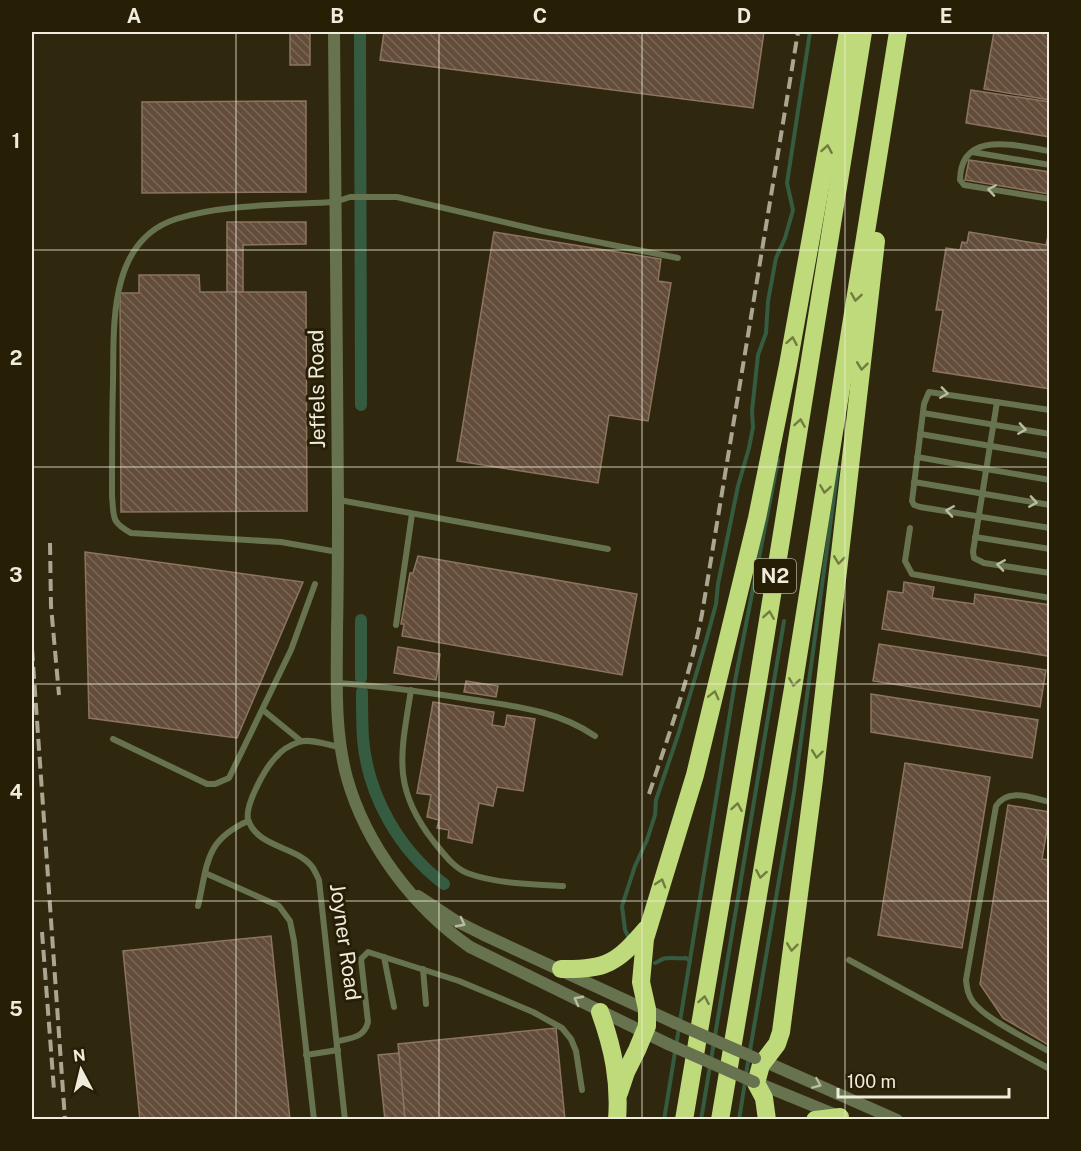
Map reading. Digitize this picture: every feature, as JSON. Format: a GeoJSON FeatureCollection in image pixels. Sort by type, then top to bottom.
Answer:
{"type":"FeatureCollection","features":[{"type":"Feature","properties":{"kind":"highway"},"geometry":{"type":"LineString","coordinates":[[619,1093],[646,1026],[647,1009],[641,982],[647,929],[695,775],[757,518],[788,365],[848,32]]}},
{"type":"Feature","properties":{"kind":"highway","name":"N2"},"geometry":{"type":"LineString","coordinates":[[684,1119],[760,670],[863,32]]}},
{"type":"Feature","properties":{"kind":"highway","name":"N2"},"geometry":{"type":"LineString","coordinates":[[720,1119],[793,688],[898,32]]}},
{"type":"Feature","properties":{"kind":"highway"},"geometry":{"type":"LineString","coordinates":[[767,1119],[764,1098],[755,1083],[759,1059],[777,1044],[781,1032],[811,802],[880,208],[891,78]]}},
{"type":"Feature","properties":{"kind":"highway"},"geometry":{"type":"LineString","coordinates":[[561,969],[585,969],[613,961],[626,953],[647,929]]}},
{"type":"Feature","properties":{"kind":"highway"},"geometry":{"type":"LineString","coordinates":[[600,1012],[613,1051],[619,1093],[617,1119]]}},
{"type":"Feature","properties":{"kind":"highway"},"geometry":{"type":"LineString","coordinates":[[815,1119],[843,1118]]}},
{"type":"Feature","properties":{"kind":"street","name":"Jeffels Road"},"geometry":{"type":"LineString","coordinates":[[334,32],[339,747]]}},
{"type":"Feature","properties":{"kind":"street"},"geometry":{"type":"LineString","coordinates":[[339,747],[358,810],[382,856],[431,915],[470,947],[644,1034],[755,1083],[843,1118]]}},
{"type":"Feature","properties":{"kind":"street"},"geometry":{"type":"LineString","coordinates":[[412,892],[456,921],[675,1023],[897,1119]]}},
{"type":"Feature","properties":{"kind":"lane"},"geometry":{"type":"LineString","coordinates":[[1050,151],[992,144],[972,152],[963,160],[960,170],[960,180],[964,185],[1050,199]]}},
{"type":"Feature","properties":{"kind":"lane"},"geometry":{"type":"LineString","coordinates":[[972,152],[1050,165]]}},
{"type":"Feature","properties":{"kind":"lane"},"geometry":{"type":"LineString","coordinates":[[338,552],[281,542],[131,533],[118,526],[113,517],[112,496],[115,302],[123,275],[135,250],[151,231],[173,220],[201,212],[335,202],[350,197],[397,197],[542,231],[678,258]]}},
{"type":"Feature","properties":{"kind":"lane"},"geometry":{"type":"LineString","coordinates":[[1050,410],[932,391],[926,397],[923,413],[912,501],[914,505],[1050,528]]}},
{"type":"Feature","properties":{"kind":"lane"},"geometry":{"type":"LineString","coordinates":[[997,402],[981,494],[974,558],[978,561],[1050,573]]}},
{"type":"Feature","properties":{"kind":"lane"},"geometry":{"type":"LineString","coordinates":[[923,413],[1050,434]]}},
{"type":"Feature","properties":{"kind":"lane"},"geometry":{"type":"LineString","coordinates":[[920,434],[1050,456]]}},
{"type":"Feature","properties":{"kind":"lane"},"geometry":{"type":"LineString","coordinates":[[917,458],[1050,480]]}},
{"type":"Feature","properties":{"kind":"lane"},"geometry":{"type":"LineString","coordinates":[[914,482],[1050,505]]}},
{"type":"Feature","properties":{"kind":"lane"},"geometry":{"type":"LineString","coordinates":[[338,500],[608,549]]}},
{"type":"Feature","properties":{"kind":"lane"},"geometry":{"type":"LineString","coordinates":[[396,624],[412,514]]}},
{"type":"Feature","properties":{"kind":"lane"},"geometry":{"type":"LineString","coordinates":[[910,528],[905,561],[912,574],[1050,598]]}},
{"type":"Feature","properties":{"kind":"lane"},"geometry":{"type":"LineString","coordinates":[[975,537],[1050,549]]}},
{"type":"Feature","properties":{"kind":"lane"},"geometry":{"type":"LineString","coordinates":[[113,739],[207,784],[215,784],[229,778],[291,651],[315,585]]}},
{"type":"Feature","properties":{"kind":"lane"},"geometry":{"type":"LineString","coordinates":[[337,683],[411,690],[547,713],[566,719],[595,736]]}},
{"type":"Feature","properties":{"kind":"lane"},"geometry":{"type":"LineString","coordinates":[[411,690],[402,748],[402,774],[408,800],[421,825],[452,863],[464,872],[501,881],[563,886]]}},
{"type":"Feature","properties":{"kind":"lane"},"geometry":{"type":"LineString","coordinates":[[263,710],[301,741],[339,747]]}},
{"type":"Feature","properties":{"kind":"lane"},"geometry":{"type":"LineString","coordinates":[[198,906],[210,855],[218,841],[227,832],[248,821],[247,811],[250,802],[275,758],[301,741]]}},
{"type":"Feature","properties":{"kind":"lane"},"geometry":{"type":"LineString","coordinates":[[1050,802],[1011,795],[1000,800],[996,806],[966,980],[969,996],[975,1005],[1050,1052]]}},
{"type":"Feature","properties":{"kind":"lane","name":"Joyner Road"},"geometry":{"type":"LineString","coordinates":[[248,821],[256,833],[266,840],[304,859],[313,868],[319,880],[345,1119]]}},
{"type":"Feature","properties":{"kind":"lane"},"geometry":{"type":"LineString","coordinates":[[205,873],[279,906],[287,914],[294,941],[314,1119]]}},
{"type":"Feature","properties":{"kind":"lane"},"geometry":{"type":"LineString","coordinates":[[338,1041],[358,1036],[367,1028],[361,962],[362,956],[368,952],[459,981],[533,1012],[561,1028],[571,1039],[576,1051],[582,1090]]}},
{"type":"Feature","properties":{"kind":"lane"},"geometry":{"type":"LineString","coordinates":[[384,957],[394,1007]]}},
{"type":"Feature","properties":{"kind":"lane"},"geometry":{"type":"LineString","coordinates":[[849,960],[1050,1069]]}},
{"type":"Feature","properties":{"kind":"lane"},"geometry":{"type":"LineString","coordinates":[[423,969],[426,1004]]}},
{"type":"Feature","properties":{"kind":"lane"},"geometry":{"type":"LineString","coordinates":[[306,1055],[338,1050]]}},
{"type":"Feature","properties":{"kind":"building"},"geometry":{"type":"Polygon","coordinates":[[[290,32],[310,32],[310,65],[290,65],[290,32]]]}},
{"type":"Feature","properties":{"kind":"building"},"geometry":{"type":"Polygon","coordinates":[[[384,32],[764,32],[753,108],[380,60],[384,32]]]}},
{"type":"Feature","properties":{"kind":"building"},"geometry":{"type":"Polygon","coordinates":[[[994,32],[1050,32],[1050,100],[984,89],[994,32]]]}},
{"type":"Feature","properties":{"kind":"building"},"geometry":{"type":"Polygon","coordinates":[[[971,90],[1050,102],[1050,137],[966,123],[971,90]]]}},
{"type":"Feature","properties":{"kind":"building"},"geometry":{"type":"Polygon","coordinates":[[[306,101],[306,192],[142,193],[142,102],[306,101]]]}},
{"type":"Feature","properties":{"kind":"building"},"geometry":{"type":"Polygon","coordinates":[[[969,160],[1050,172],[1050,194],[965,180],[969,160]]]}},
{"type":"Feature","properties":{"kind":"building"},"geometry":{"type":"Polygon","coordinates":[[[227,222],[306,222],[306,244],[243,245],[243,292],[227,292],[227,222]]]}},
{"type":"Feature","properties":{"kind":"building"},"geometry":{"type":"Polygon","coordinates":[[[494,232],[661,259],[658,281],[671,283],[648,421],[609,415],[598,483],[457,461],[494,232]]]}},
{"type":"Feature","properties":{"kind":"building"},"geometry":{"type":"Polygon","coordinates":[[[969,232],[1046,245],[1048,236],[1050,236],[1050,389],[933,371],[943,310],[936,310],[946,248],[960,250],[962,242],[967,243],[969,232]]]}},
{"type":"Feature","properties":{"kind":"building"},"geometry":{"type":"Polygon","coordinates":[[[139,275],[199,275],[200,292],[306,292],[307,511],[121,512],[120,293],[139,293],[139,275]]]}},
{"type":"Feature","properties":{"kind":"building"},"geometry":{"type":"Polygon","coordinates":[[[85,552],[303,582],[237,738],[89,718],[85,552]]]}},
{"type":"Feature","properties":{"kind":"building"},"geometry":{"type":"Polygon","coordinates":[[[418,556],[637,594],[622,675],[402,636],[404,624],[401,624],[410,573],[413,573],[418,556]]]}},
{"type":"Feature","properties":{"kind":"building"},"geometry":{"type":"Polygon","coordinates":[[[904,582],[934,587],[932,598],[974,604],[975,594],[1050,605],[1048,656],[882,629],[888,591],[903,593],[904,582]]]}},
{"type":"Feature","properties":{"kind":"building"},"geometry":{"type":"Polygon","coordinates":[[[879,644],[1046,670],[1040,707],[873,681],[879,644]]]}},
{"type":"Feature","properties":{"kind":"building"},"geometry":{"type":"Polygon","coordinates":[[[398,647],[440,654],[436,680],[394,673],[398,647]]]}},
{"type":"Feature","properties":{"kind":"building"},"geometry":{"type":"Polygon","coordinates":[[[466,681],[498,686],[496,697],[464,692],[466,681]]]}},
{"type":"Feature","properties":{"kind":"building"},"geometry":{"type":"Polygon","coordinates":[[[871,694],[1038,720],[1032,758],[871,732],[871,694]]]}},
{"type":"Feature","properties":{"kind":"building"},"geometry":{"type":"Polygon","coordinates":[[[433,702],[494,712],[492,725],[505,727],[507,715],[535,719],[523,791],[497,787],[493,806],[479,803],[472,843],[448,838],[449,830],[437,828],[439,820],[427,817],[431,795],[417,793],[433,702]]]}},
{"type":"Feature","properties":{"kind":"building"},"geometry":{"type":"Polygon","coordinates":[[[905,763],[990,777],[962,948],[878,935],[905,763]]]}},
{"type":"Feature","properties":{"kind":"building"},"geometry":{"type":"Polygon","coordinates":[[[1008,805],[1050,812],[1042,859],[1050,860],[1050,1046],[1003,1018],[980,984],[1008,805]]]}},
{"type":"Feature","properties":{"kind":"building"},"geometry":{"type":"Polygon","coordinates":[[[271,936],[290,1120],[140,1120],[123,951],[271,936]]]}},
{"type":"Feature","properties":{"kind":"building"},"geometry":{"type":"Polygon","coordinates":[[[556,1028],[565,1120],[405,1120],[398,1044],[556,1028]]]}},
{"type":"Feature","properties":{"kind":"building"},"geometry":{"type":"Polygon","coordinates":[[[399,1053],[405,1120],[385,1120],[378,1055],[399,1053]]]}},
{"type":"Feature","properties":{"kind":"waterway"},"geometry":{"type":"LineString","coordinates":[[360,32],[361,405]]}},
{"type":"Feature","properties":{"kind":"waterway"},"geometry":{"type":"LineString","coordinates":[[629,938],[625,930],[622,906],[655,815],[656,800],[706,641],[716,604],[738,486],[749,448],[753,427],[752,411],[758,355],[766,333],[768,301],[776,258],[785,238],[793,210],[787,183],[810,32]]}},
{"type":"Feature","properties":{"kind":"waterway"},"geometry":{"type":"LineString","coordinates":[[664,1120],[736,676],[778,460]]}},
{"type":"Feature","properties":{"kind":"waterway"},"geometry":{"type":"LineString","coordinates":[[746,1074],[794,792],[838,467]]}},
{"type":"Feature","properties":{"kind":"waterway"},"geometry":{"type":"LineString","coordinates":[[361,620],[361,678]]}},
{"type":"Feature","properties":{"kind":"waterway"},"geometry":{"type":"LineString","coordinates":[[701,1120],[784,621]]}},
{"type":"Feature","properties":{"kind":"waterway"},"geometry":{"type":"LineString","coordinates":[[362,692],[366,760],[379,801],[388,820],[413,855],[444,884]]}},
{"type":"Feature","properties":{"kind":"waterway"},"geometry":{"type":"LineString","coordinates":[[655,963],[668,958],[686,958],[690,961]]}},
{"type":"Feature","properties":{"kind":"waterway"},"geometry":{"type":"LineString","coordinates":[[739,1120],[745,1082]]}},
{"type":"Feature","properties":{"kind":"railway"},"geometry":{"type":"LineString","coordinates":[[649,794],[685,682],[702,614],[798,32]]}},
{"type":"Feature","properties":{"kind":"railway"},"geometry":{"type":"LineString","coordinates":[[50,543],[51,606],[59,695]]}},
{"type":"Feature","properties":{"kind":"railway"},"geometry":{"type":"LineString","coordinates":[[32,649],[65,1120]]}},
{"type":"Feature","properties":{"kind":"railway"},"geometry":{"type":"LineString","coordinates":[[42,932],[54,1090]]}}]}
